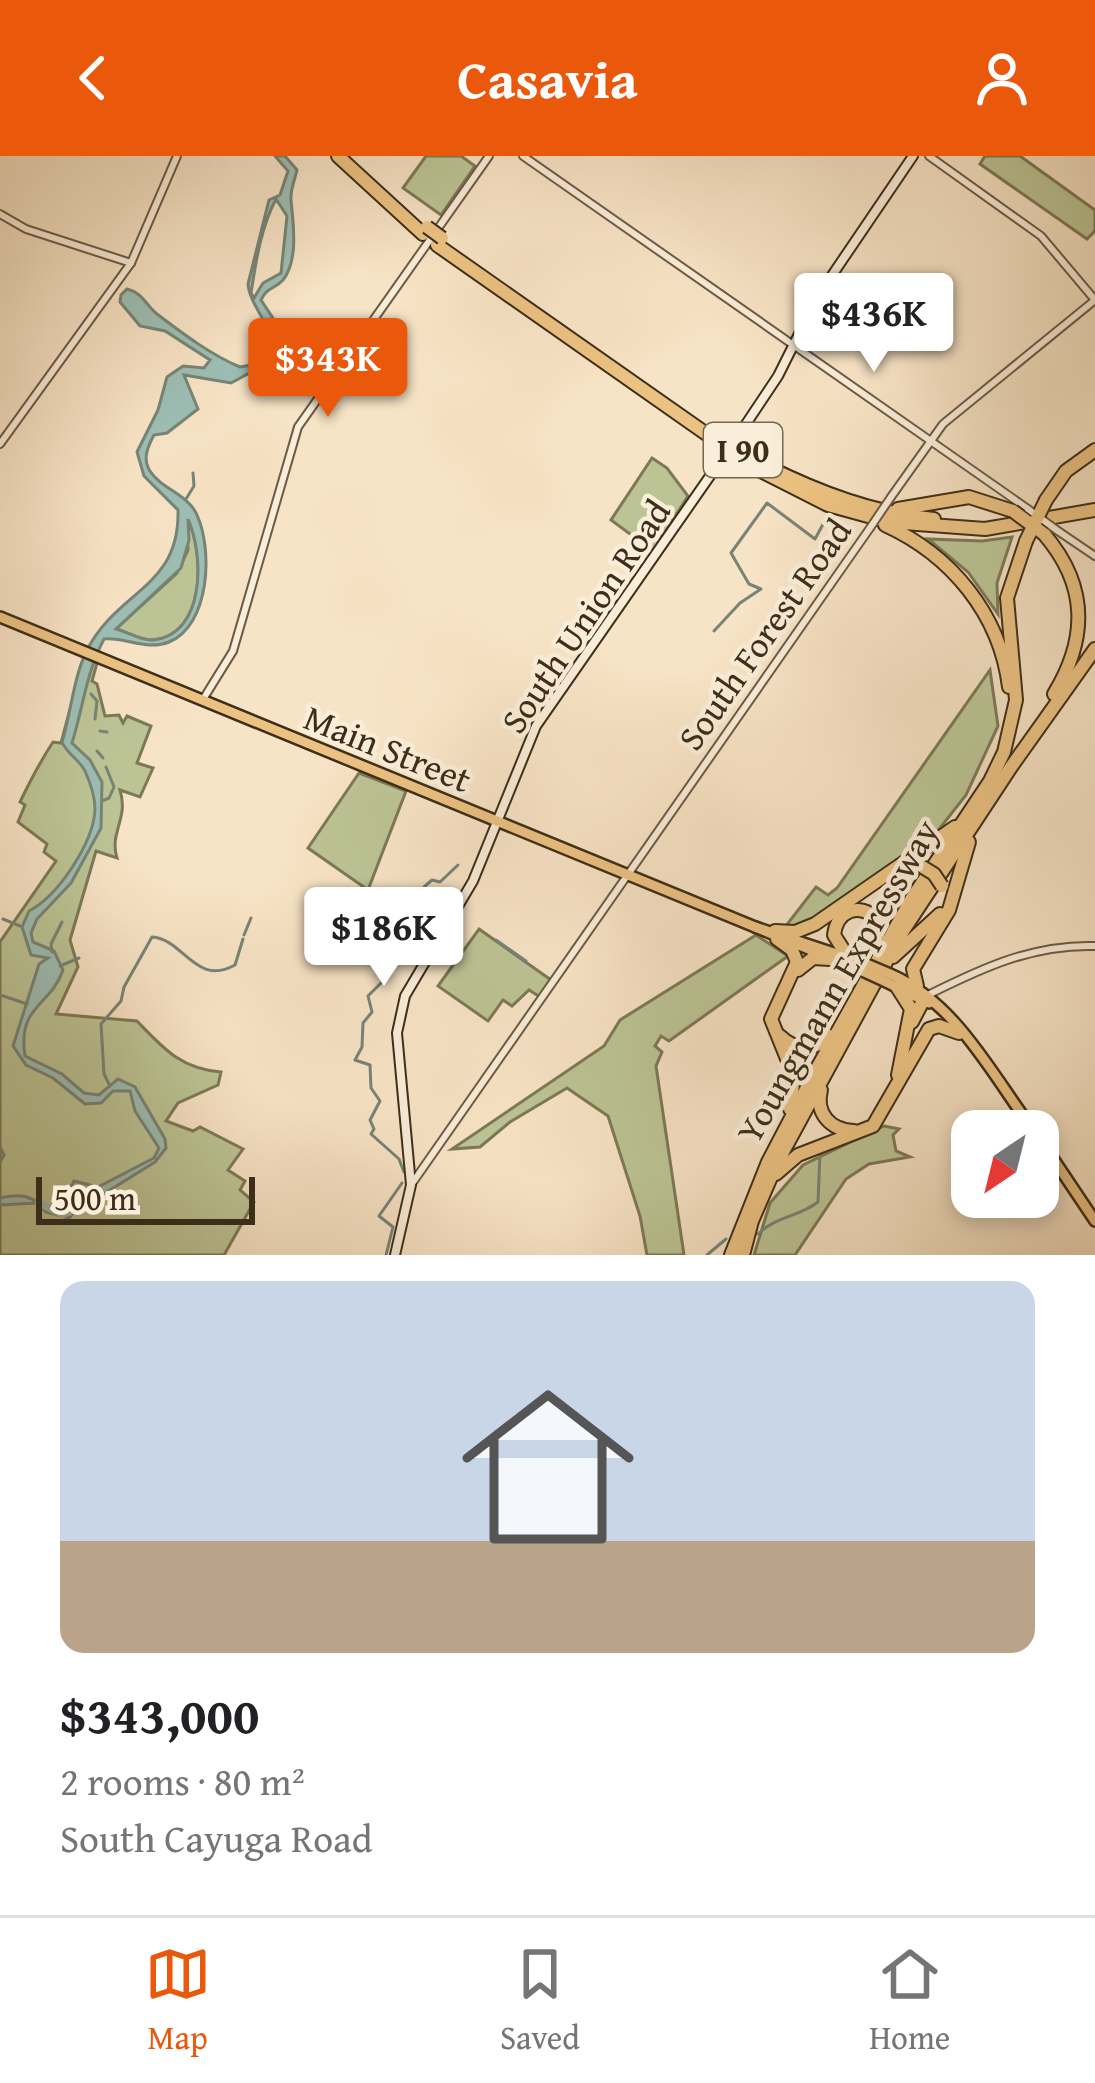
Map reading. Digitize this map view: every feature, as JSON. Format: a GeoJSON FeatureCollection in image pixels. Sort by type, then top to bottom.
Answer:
{"type":"FeatureCollection","features":[{"type":"Feature","properties":{"kind":"highway","name":"I 90"},"geometry":{"type":"LineString","coordinates":[[338,156],[439,242],[755,468],[805,494],[852,512],[916,526],[985,529],[1095,506]]}},
{"type":"Feature","properties":{"kind":"highway","name":"I 90"},"geometry":{"type":"LineString","coordinates":[[348,156],[425,231]]}},
{"type":"Feature","properties":{"kind":"highway","name":"I 90"},"geometry":{"type":"LineString","coordinates":[[439,242],[763,464],[823,492],[917,518],[989,521],[1095,506]]}},
{"type":"Feature","properties":{"kind":"highway"},"geometry":{"type":"LineString","coordinates":[[1007,742],[1016,700],[1006,598],[1046,500],[1066,471],[1095,450]]}},
{"type":"Feature","properties":{"kind":"highway"},"geometry":{"type":"LineString","coordinates":[[867,507],[909,508],[969,497],[1020,510],[1051,532],[1072,574],[1080,626],[1067,671],[1011,767]]}},
{"type":"Feature","properties":{"kind":"highway"},"geometry":{"type":"LineString","coordinates":[[852,512],[927,549],[977,601],[996,635],[1008,678],[1007,742]]}},
{"type":"Feature","properties":{"kind":"highway"},"geometry":{"type":"LineString","coordinates":[[1011,767],[1095,650]]}},
{"type":"Feature","properties":{"kind":"highway"},"geometry":{"type":"LineString","coordinates":[[893,980],[913,969],[949,910],[967,845],[1066,689]]}},
{"type":"Feature","properties":{"kind":"highway","name":"Youngmann Expressway"},"geometry":{"type":"LineString","coordinates":[[731,1255],[767,1162],[843,1022],[893,980],[968,813],[993,776],[1007,742]]}},
{"type":"Feature","properties":{"kind":"highway","name":"Youngmann Expressway"},"geometry":{"type":"LineString","coordinates":[[743,1255],[762,1195],[827,1072],[893,980],[949,858],[1011,767]]}},
{"type":"Feature","properties":{"kind":"highway"},"geometry":{"type":"LineString","coordinates":[[776,935],[802,931],[968,813]]}},
{"type":"Feature","properties":{"kind":"highway"},"geometry":{"type":"LineString","coordinates":[[889,873],[920,866],[943,886],[945,902],[893,980]]}},
{"type":"Feature","properties":{"kind":"highway"},"geometry":{"type":"LineString","coordinates":[[848,957],[835,942],[834,928],[845,912],[860,908],[872,914],[881,928],[908,1033],[897,1088]]}},
{"type":"Feature","properties":{"kind":"highway"},"geometry":{"type":"LineString","coordinates":[[767,1162],[796,1087],[771,1019],[797,962],[776,935]]}},
{"type":"Feature","properties":{"kind":"highway"},"geometry":{"type":"LineString","coordinates":[[830,959],[815,957],[802,965],[775,1010],[775,1026],[784,1041],[805,1048],[825,1041],[843,1022]]}},
{"type":"Feature","properties":{"kind":"highway"},"geometry":{"type":"LineString","coordinates":[[827,1072],[818,1100],[824,1118],[847,1131],[868,1125],[896,1083],[911,1018],[910,1004],[893,980]]}},
{"type":"Feature","properties":{"kind":"highway"},"geometry":{"type":"LineString","coordinates":[[893,980],[911,1018]]}},
{"type":"Feature","properties":{"kind":"highway"},"geometry":{"type":"LineString","coordinates":[[762,1195],[798,1155],[871,1127],[927,1031],[940,1026],[959,1033]]}},
{"type":"Feature","properties":{"kind":"main road","name":"South Union Road"},"geometry":{"type":"LineString","coordinates":[[395,1255],[411,1185],[398,1055],[399,1014],[412,982],[457,912],[536,726],[778,376],[803,324],[913,156]]}},
{"type":"Feature","properties":{"kind":"main road","name":"Main Street"},"geometry":{"type":"LineString","coordinates":[[0,617],[830,959],[893,980]]}},
{"type":"Feature","properties":{"kind":"main road","name":"Main Street"},"geometry":{"type":"LineString","coordinates":[[776,935],[848,957],[893,980],[974,1050]]}},
{"type":"Feature","properties":{"kind":"main road"},"geometry":{"type":"LineString","coordinates":[[893,980],[942,1007]]}},
{"type":"Feature","properties":{"kind":"main road"},"geometry":{"type":"LineString","coordinates":[[941,988],[942,1007]]}},
{"type":"Feature","properties":{"kind":"main road","name":"Main Street"},"geometry":{"type":"LineString","coordinates":[[942,1007],[1019,1110]]}},
{"type":"Feature","properties":{"kind":"main road","name":"Main Street"},"geometry":{"type":"LineString","coordinates":[[1059,1167],[1095,1221]]}},
{"type":"Feature","properties":{"kind":"street"},"geometry":{"type":"LineString","coordinates":[[0,445],[131,263],[177,156]]}},
{"type":"Feature","properties":{"kind":"street"},"geometry":{"type":"LineString","coordinates":[[202,701],[233,651],[298,427],[488,156]]}},
{"type":"Feature","properties":{"kind":"street"},"geometry":{"type":"LineString","coordinates":[[523,156],[931,441],[1020,510]]}},
{"type":"Feature","properties":{"kind":"street"},"geometry":{"type":"LineString","coordinates":[[929,156],[1040,236],[1095,300]]}},
{"type":"Feature","properties":{"kind":"street"},"geometry":{"type":"LineString","coordinates":[[0,214],[26,229],[131,263]]}},
{"type":"Feature","properties":{"kind":"street"},"geometry":{"type":"LineString","coordinates":[[116,260],[138,246]]}},
{"type":"Feature","properties":{"kind":"street","name":"South Forest Road"},"geometry":{"type":"LineString","coordinates":[[411,1185],[943,424],[1095,300]]}},
{"type":"Feature","properties":{"kind":"street"},"geometry":{"type":"LineString","coordinates":[[1051,532],[1095,556]]}},
{"type":"Feature","properties":{"kind":"street"},"geometry":{"type":"LineString","coordinates":[[893,980],[941,988],[1032,951],[1095,946]]}},
{"type":"Feature","properties":{"kind":"green space"},"geometry":{"type":"Polygon","coordinates":[[[426,156],[461,156],[475,166],[441,215],[403,188],[426,156]]]}},
{"type":"Feature","properties":{"kind":"green space"},"geometry":{"type":"Polygon","coordinates":[[[985,156],[1020,156],[1095,210],[1095,231],[1087,239],[980,164],[985,156]]]}},
{"type":"Feature","properties":{"kind":"green space"},"geometry":{"type":"Polygon","coordinates":[[[652,458],[667,468],[688,496],[653,551],[611,520],[652,458]]]}},
{"type":"Feature","properties":{"kind":"green space"},"geometry":{"type":"Polygon","coordinates":[[[187,518],[198,571],[192,608],[183,624],[153,640],[116,629],[177,573],[188,550],[187,518]]]}},
{"type":"Feature","properties":{"kind":"green space"},"geometry":{"type":"Polygon","coordinates":[[[1012,537],[997,583],[998,614],[968,572],[928,539],[982,541],[1012,537]]]}},
{"type":"Feature","properties":{"kind":"green space"},"geometry":{"type":"Polygon","coordinates":[[[84,657],[97,663],[92,681],[97,684],[105,716],[119,715],[123,723],[127,716],[151,726],[137,763],[153,768],[140,797],[120,790],[117,858],[96,851],[70,940],[78,967],[56,1014],[137,1021],[184,1062],[221,1072],[218,1085],[178,1103],[166,1121],[193,1131],[200,1127],[243,1149],[228,1170],[245,1181],[240,1190],[254,1202],[224,1255],[0,1255],[0,942],[56,861],[44,852],[47,844],[18,822],[25,805],[20,802],[53,742],[61,743],[84,657]]]}},
{"type":"Feature","properties":{"kind":"green space"},"geometry":{"type":"Polygon","coordinates":[[[990,670],[998,726],[966,795],[933,837],[803,926],[785,927],[816,887],[828,895],[837,888],[990,670]]]}},
{"type":"Feature","properties":{"kind":"green space"},"geometry":{"type":"Polygon","coordinates":[[[359,773],[406,791],[368,890],[308,848],[359,773]]]}},
{"type":"Feature","properties":{"kind":"green space"},"geometry":{"type":"Polygon","coordinates":[[[479,929],[551,980],[540,997],[529,990],[512,1006],[503,1000],[488,1021],[438,986],[479,929]]]}},
{"type":"Feature","properties":{"kind":"green space"},"geometry":{"type":"Polygon","coordinates":[[[756,935],[788,956],[669,1041],[661,1036],[655,1046],[662,1052],[656,1066],[684,1255],[647,1255],[640,1216],[608,1116],[567,1088],[510,1122],[480,1147],[452,1149],[604,1046],[620,1020],[756,935]]]}},
{"type":"Feature","properties":{"kind":"green space"},"geometry":{"type":"Polygon","coordinates":[[[884,1126],[899,1129],[893,1135],[896,1151],[910,1157],[869,1164],[846,1179],[795,1255],[754,1255],[770,1203],[803,1165],[884,1126]]]}},
{"type":"Feature","properties":{"kind":"water"},"geometry":{"type":"Polygon","coordinates":[[[275,156],[285,156],[297,170],[291,196],[291,262],[283,280],[261,300],[275,321],[281,348],[266,364],[231,383],[184,375],[198,409],[167,433],[154,435],[147,453],[146,462],[155,477],[197,515],[206,566],[200,604],[183,633],[169,642],[153,645],[104,639],[72,743],[90,760],[102,782],[101,828],[71,883],[37,919],[31,933],[33,942],[54,951],[63,970],[30,1016],[25,1056],[62,1074],[84,1093],[99,1095],[118,1079],[135,1087],[166,1148],[155,1162],[102,1195],[76,1190],[76,1210],[69,1218],[46,1212],[37,1203],[0,1205],[0,1198],[26,1197],[58,1214],[71,1207],[69,1191],[74,1181],[98,1187],[154,1158],[159,1148],[135,1111],[130,1091],[113,1091],[101,1103],[85,1104],[53,1078],[26,1065],[13,1046],[39,964],[48,958],[31,955],[22,927],[29,911],[72,867],[93,822],[95,804],[89,780],[62,742],[86,652],[114,614],[158,573],[176,536],[178,510],[144,476],[137,452],[158,410],[167,377],[183,366],[204,368],[210,360],[165,331],[140,326],[120,302],[121,295],[127,289],[137,293],[187,336],[240,367],[260,362],[273,345],[251,296],[248,284],[269,200],[280,195],[288,171],[275,156]],[[276,199],[260,244],[254,298],[263,283],[281,273],[287,216],[276,199]],[[188,519],[189,540],[181,568],[116,629],[153,640],[183,624],[192,609],[198,571],[188,519]]]}},
{"type":"Feature","properties":{"kind":"waterway"},"geometry":{"type":"LineString","coordinates":[[186,499],[194,486],[193,473]]}},
{"type":"Feature","properties":{"kind":"waterway"},"geometry":{"type":"LineString","coordinates":[[714,631],[761,589],[749,584],[731,553],[767,503],[815,539],[827,517]]}},
{"type":"Feature","properties":{"kind":"waterway"},"geometry":{"type":"LineString","coordinates":[[91,694],[97,701],[95,719]]}},
{"type":"Feature","properties":{"kind":"waterway"},"geometry":{"type":"LineString","coordinates":[[100,731],[107,732]]}},
{"type":"Feature","properties":{"kind":"waterway"},"geometry":{"type":"LineString","coordinates":[[97,751],[103,758]]}},
{"type":"Feature","properties":{"kind":"waterway"},"geometry":{"type":"LineString","coordinates":[[102,801],[114,787],[106,767]]}},
{"type":"Feature","properties":{"kind":"waterway"},"geometry":{"type":"LineString","coordinates":[[424,887],[432,880],[440,882],[458,865]]}},
{"type":"Feature","properties":{"kind":"waterway"},"geometry":{"type":"LineString","coordinates":[[244,935],[251,918]]}},
{"type":"Feature","properties":{"kind":"waterway"},"geometry":{"type":"LineString","coordinates":[[3,919],[20,926]]}},
{"type":"Feature","properties":{"kind":"waterway"},"geometry":{"type":"LineString","coordinates":[[52,952],[62,922]]}},
{"type":"Feature","properties":{"kind":"waterway"},"geometry":{"type":"LineString","coordinates":[[404,1172],[399,1159],[371,1134],[370,1120],[380,1101],[371,1088],[370,1065],[355,1060],[362,1047],[363,1023],[372,1012],[368,996],[390,974],[408,929]]}},
{"type":"Feature","properties":{"kind":"waterway"},"geometry":{"type":"LineString","coordinates":[[109,1084],[104,1074],[101,1024],[121,1001],[152,937],[210,970],[235,965],[243,939]]}},
{"type":"Feature","properties":{"kind":"waterway"},"geometry":{"type":"LineString","coordinates":[[496,940],[526,961]]}},
{"type":"Feature","properties":{"kind":"waterway"},"geometry":{"type":"LineString","coordinates":[[60,966],[79,958]]}},
{"type":"Feature","properties":{"kind":"waterway"},"geometry":{"type":"LineString","coordinates":[[0,995],[27,1004]]}},
{"type":"Feature","properties":{"kind":"waterway"},"geometry":{"type":"LineString","coordinates":[[0,1147],[4,1155],[0,1162]]}},
{"type":"Feature","properties":{"kind":"waterway"},"geometry":{"type":"LineString","coordinates":[[758,1234],[818,1202],[820,1153]]}},
{"type":"Feature","properties":{"kind":"waterway"},"geometry":{"type":"LineString","coordinates":[[386,1255],[393,1227],[379,1216],[402,1183]]}},
{"type":"Feature","properties":{"kind":"waterway"},"geometry":{"type":"LineString","coordinates":[[39,1203],[62,1214],[69,1212]]}},
{"type":"Feature","properties":{"kind":"waterway"},"geometry":{"type":"LineString","coordinates":[[707,1255],[726,1239]]}}]}
